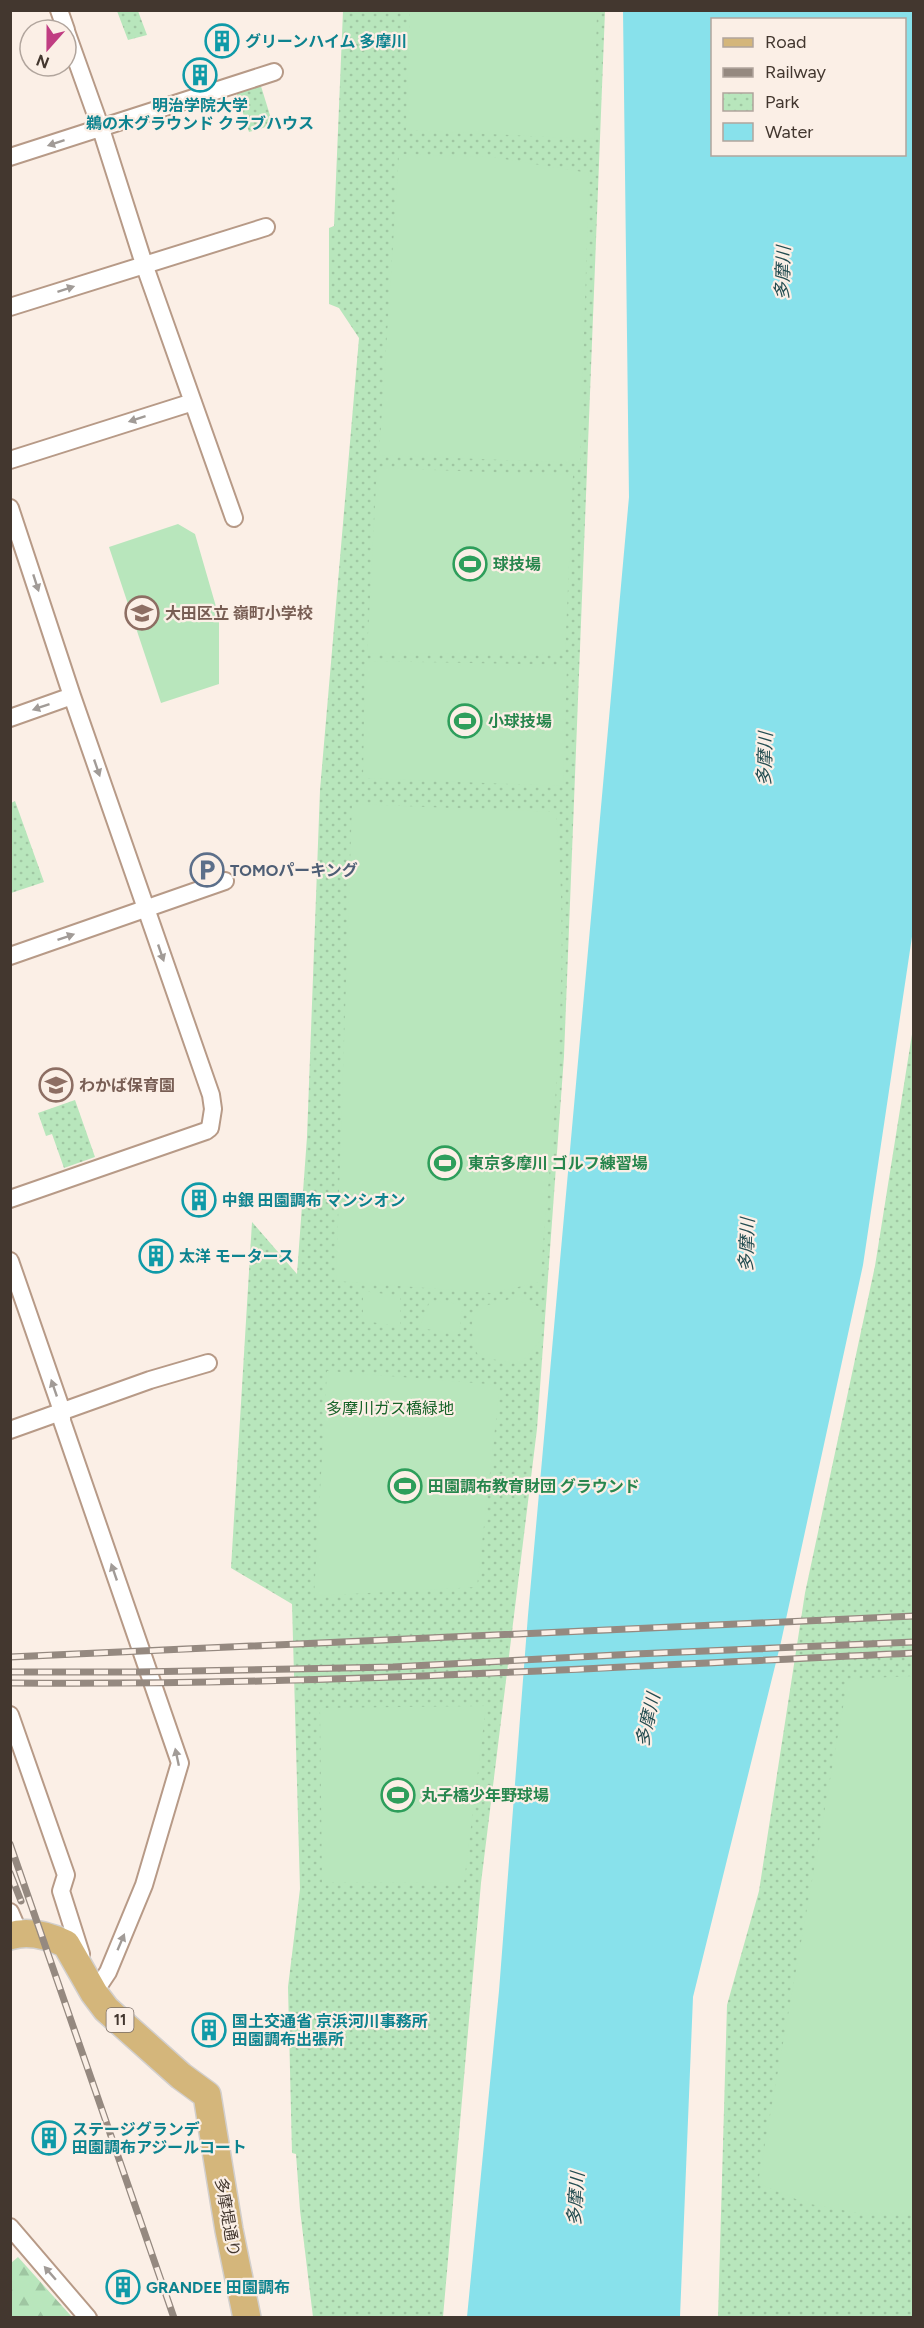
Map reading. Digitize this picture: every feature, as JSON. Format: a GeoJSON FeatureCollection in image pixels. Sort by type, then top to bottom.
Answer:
{"type":"FeatureCollection","features":[{"type":"Feature","properties":{"kind":"main road","name":"多摩堤通り"},"geometry":{"type":"LineString","coordinates":[[13,1927],[66,1944],[94,1993],[106,2008],[142,2042],[207,2095],[229,2230],[247,2318]]}},
{"type":"Feature","properties":{"kind":"street"},"geometry":{"type":"LineString","coordinates":[[78,64],[144,264],[234,518]]}},
{"type":"Feature","properties":{"kind":"street"},"geometry":{"type":"LineString","coordinates":[[10,158],[274,72]]}},
{"type":"Feature","properties":{"kind":"street"},"geometry":{"type":"LineString","coordinates":[[10,307],[266,227]]}},
{"type":"Feature","properties":{"kind":"street"},"geometry":{"type":"LineString","coordinates":[[10,460],[193,402]]}},
{"type":"Feature","properties":{"kind":"street"},"geometry":{"type":"LineString","coordinates":[[10,508],[18,553],[72,696],[212,1099],[212,1123],[206,1131],[10,1199]]}},
{"type":"Feature","properties":{"kind":"street"},"geometry":{"type":"LineString","coordinates":[[10,718],[72,696]]}},
{"type":"Feature","properties":{"kind":"street"},"geometry":{"type":"LineString","coordinates":[[10,956],[225,881]]}},
{"type":"Feature","properties":{"kind":"street"},"geometry":{"type":"LineString","coordinates":[[10,1261],[62,1411],[62,1421],[180,1763],[144,1885],[108,1972],[94,1993]]}},
{"type":"Feature","properties":{"kind":"street"},"geometry":{"type":"LineString","coordinates":[[10,1430],[150,1380],[208,1363]]}},
{"type":"Feature","properties":{"kind":"street"},"geometry":{"type":"LineString","coordinates":[[10,1715],[66,1875],[61,1891],[81,1956],[77,1962]]}},
{"type":"Feature","properties":{"kind":"street"},"geometry":{"type":"LineString","coordinates":[[10,2227],[88,2318]]}},
{"type":"Feature","properties":{"kind":"green space"},"geometry":{"type":"Polygon","coordinates":[[[117,11],[138,11],[147,35],[128,40],[117,11]]]}},
{"type":"Feature","properties":{"kind":"green space","name":"多摩川ガス橋緑地"},"geometry":{"type":"Polygon","coordinates":[[[343,11],[605,11],[564,1056],[537,1429],[481,1883],[443,2317],[313,2317],[300,2210],[296,2154],[292,2153],[288,1987],[300,1889],[292,1604],[231,1568],[252,1222],[297,1274],[307,1137],[320,790],[359,338],[339,308],[329,304],[329,228],[334,226],[343,11]]]}},
{"type":"Feature","properties":{"kind":"green space"},"geometry":{"type":"Polygon","coordinates":[[[410,11],[597,11],[594,139],[406,130],[410,11]]]}},
{"type":"Feature","properties":{"kind":"green space"},"geometry":{"type":"Polygon","coordinates":[[[260,83],[273,125],[249,132],[236,91],[260,83]]]}},
{"type":"Feature","properties":{"kind":"green space"},"geometry":{"type":"Polygon","coordinates":[[[399,154],[492,157],[589,173],[580,463],[379,455],[399,154]]]}},
{"type":"Feature","properties":{"kind":"green space","name":"球技場"},"geometry":{"type":"Polygon","coordinates":[[[377,468],[573,475],[565,655],[367,653],[377,468]]]}},
{"type":"Feature","properties":{"kind":"green space"},"geometry":{"type":"Polygon","coordinates":[[[178,524],[195,534],[219,617],[219,684],[161,703],[109,547],[178,524]]]}},
{"type":"Feature","properties":{"kind":"green space","name":"小球技場"},"geometry":{"type":"Polygon","coordinates":[[[365,661],[567,665],[563,786],[363,778],[365,661]]]}},
{"type":"Feature","properties":{"kind":"green space"},"geometry":{"type":"Polygon","coordinates":[[[15,801],[44,882],[11,893],[11,803],[15,801]]]}},
{"type":"Feature","properties":{"kind":"green space","name":"東京多摩川 ゴルフ練習場"},"geometry":{"type":"Polygon","coordinates":[[[352,804],[556,812],[562,929],[561,988],[555,1106],[540,1282],[491,1293],[336,1281],[352,804]]]}},
{"type":"Feature","properties":{"kind":"green space"},"geometry":{"type":"Polygon","coordinates":[[[913,1028],[913,2317],[718,2318],[727,2005],[759,1891],[805,1593],[875,1266],[913,1028]]]}},
{"type":"Feature","properties":{"kind":"green space"},"geometry":{"type":"Polygon","coordinates":[[[75,1100],[95,1157],[64,1168],[52,1134],[46,1136],[38,1113],[75,1100]]]}},
{"type":"Feature","properties":{"kind":"green space"},"geometry":{"type":"Polygon","coordinates":[[[363,1291],[400,1296],[400,1326],[363,1321],[363,1291]]]}},
{"type":"Feature","properties":{"kind":"green space"},"geometry":{"type":"Polygon","coordinates":[[[521,1296],[522,1302],[541,1307],[541,1340],[520,1364],[479,1357],[473,1345],[472,1318],[484,1306],[521,1296]]]}},
{"type":"Feature","properties":{"kind":"green space"},"geometry":{"type":"Polygon","coordinates":[[[430,1301],[463,1304],[459,1334],[419,1328],[430,1301]]]}},
{"type":"Feature","properties":{"kind":"green space","name":"田園調布教育財団 グラウンド"},"geometry":{"type":"Polygon","coordinates":[[[327,1371],[500,1385],[477,1587],[314,1596],[327,1371]]]}},
{"type":"Feature","properties":{"kind":"green space"},"geometry":{"type":"Polygon","coordinates":[[[913,1676],[913,2213],[858,2213],[805,2203],[758,2183],[848,1679],[913,1676]]]}},
{"type":"Feature","properties":{"kind":"green space","name":"丸子橋少年野球場"},"geometry":{"type":"Polygon","coordinates":[[[486,1706],[464,1883],[322,1882],[320,1708],[486,1706]]]}},
{"type":"Feature","properties":{"kind":"green space"},"geometry":{"type":"Polygon","coordinates":[[[18,2257],[72,2317],[11,2317],[11,2263],[18,2257]]]}},
{"type":"Feature","properties":{"kind":"water","name":"多摩川"},"geometry":{"type":"Polygon","coordinates":[[[623,10],[913,11],[913,930],[863,1265],[781,1642],[693,1997],[680,2317],[467,2317],[499,1991],[528,1615],[629,497],[623,10]]]}},
{"type":"Feature","properties":{"kind":"railway"},"geometry":{"type":"LineString","coordinates":[[10,1657],[914,1616]]}},
{"type":"Feature","properties":{"kind":"railway"},"geometry":{"type":"LineString","coordinates":[[10,1672],[393,1667],[914,1642]]}},
{"type":"Feature","properties":{"kind":"railway"},"geometry":{"type":"LineString","coordinates":[[10,1683],[349,1679],[914,1653]]}},
{"type":"Feature","properties":{"kind":"railway"},"geometry":{"type":"LineString","coordinates":[[10,1844],[174,2318]]}},
{"type":"Feature","properties":{"kind":"railway"},"geometry":{"type":"LineString","coordinates":[[10,1873],[21,1901]]}},
{"type":"Feature","properties":{"kind":"place","name":"グリーンハイム 多摩川"},"geometry":{"type":"Point","coordinates":[222,41]}},
{"type":"Feature","properties":{"kind":"place","name":"明治学院大学 鵜の木グラウンド クラブハウス"},"geometry":{"type":"Point","coordinates":[200,75]}},
{"type":"Feature","properties":{"kind":"place","name":"球技場"},"geometry":{"type":"Point","coordinates":[470,564]}},
{"type":"Feature","properties":{"kind":"place","name":"大田区立 嶺町小学校"},"geometry":{"type":"Point","coordinates":[142,613]}},
{"type":"Feature","properties":{"kind":"place","name":"小球技場"},"geometry":{"type":"Point","coordinates":[465,721]}},
{"type":"Feature","properties":{"kind":"place","name":"TOMOパーキング"},"geometry":{"type":"Point","coordinates":[207,870]}},
{"type":"Feature","properties":{"kind":"place","name":"わかば保育園"},"geometry":{"type":"Point","coordinates":[56,1085]}},
{"type":"Feature","properties":{"kind":"place","name":"東京多摩川 ゴルフ練習場"},"geometry":{"type":"Point","coordinates":[445,1163]}},
{"type":"Feature","properties":{"kind":"place","name":"中銀 田園調布 マンシオン"},"geometry":{"type":"Point","coordinates":[199,1200]}},
{"type":"Feature","properties":{"kind":"place","name":"太洋 モータース"},"geometry":{"type":"Point","coordinates":[156,1256]}},
{"type":"Feature","properties":{"kind":"place","name":"田園調布教育財団 グラウンド"},"geometry":{"type":"Point","coordinates":[405,1486]}},
{"type":"Feature","properties":{"kind":"place","name":"丸子橋少年野球場"},"geometry":{"type":"Point","coordinates":[398,1795]}},
{"type":"Feature","properties":{"kind":"place","name":"国土交通省 京浜河川事務所 田園調布出張所"},"geometry":{"type":"Point","coordinates":[209,2030]}},
{"type":"Feature","properties":{"kind":"place","name":"ステージグランデ 田園調布アジールコート"},"geometry":{"type":"Point","coordinates":[49,2138]}},
{"type":"Feature","properties":{"kind":"place","name":"GRANDEE 田園調布"},"geometry":{"type":"Point","coordinates":[123,2287]}}]}
